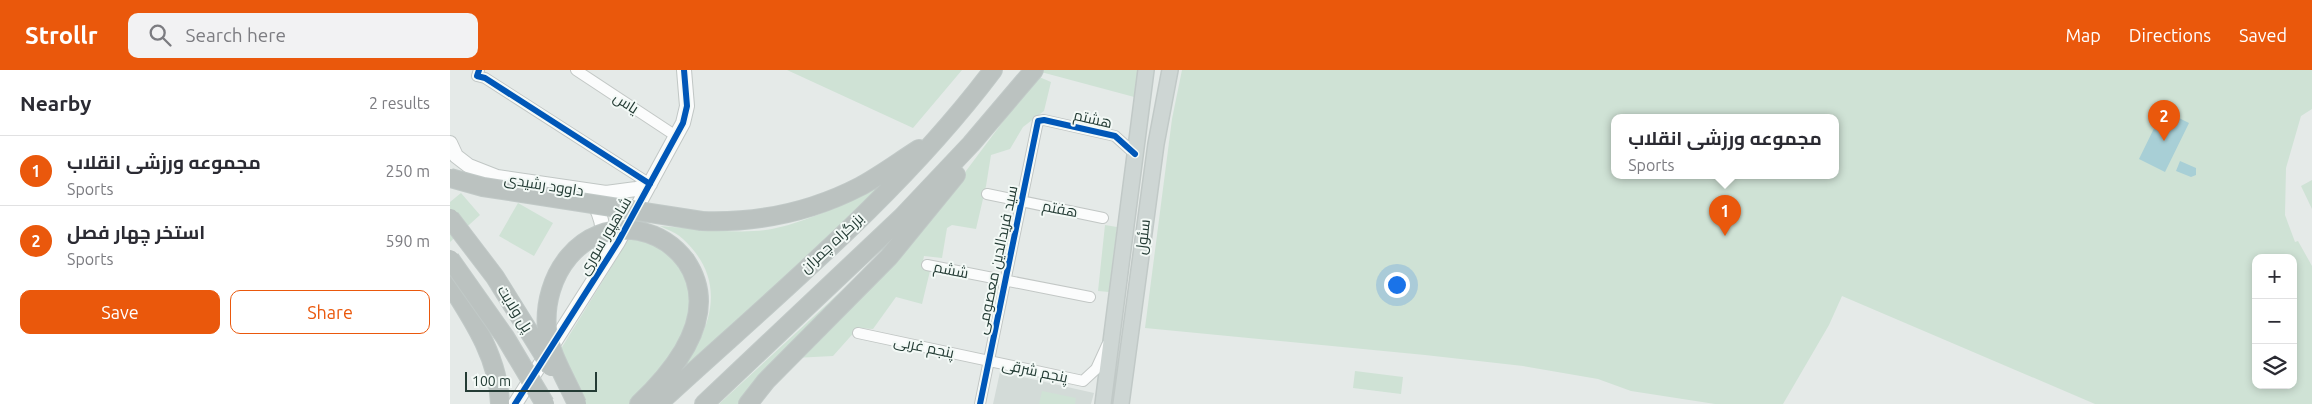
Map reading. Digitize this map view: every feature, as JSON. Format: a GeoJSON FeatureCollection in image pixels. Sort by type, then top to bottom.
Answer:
{"type":"FeatureCollection","features":[{"type":"Feature","properties":{"kind":"highway","name":"بزرگراه چمران"},"geometry":{"type":"LineString","coordinates":[[658,404],[857,219],[942,134],[993,70]]}},
{"type":"Feature","properties":{"kind":"highway","name":"بزرگراه چمران"},"geometry":{"type":"LineString","coordinates":[[704,404],[861,257],[971,144],[1034,70]]}},
{"type":"Feature","properties":{"kind":"highway"},"geometry":{"type":"LineString","coordinates":[[450,178],[483,187],[702,221],[759,220],[799,211],[861,186],[942,134]]}},
{"type":"Feature","properties":{"kind":"highway"},"geometry":{"type":"LineString","coordinates":[[748,404],[766,381],[889,257],[958,172],[971,144]]}},
{"type":"Feature","properties":{"kind":"highway","name":"پل ولایت"},"geometry":{"type":"LineString","coordinates":[[450,218],[495,277],[576,404]]}},
{"type":"Feature","properties":{"kind":"highway"},"geometry":{"type":"LineString","coordinates":[[576,404],[547,330],[550,293],[562,264],[570,253],[586,241],[602,233],[623,230],[647,233],[670,244],[692,269],[700,304],[692,336],[678,360],[656,388],[639,404]]}},
{"type":"Feature","properties":{"kind":"highway","name":"پل ولایت"},"geometry":{"type":"LineString","coordinates":[[450,259],[505,337],[545,404]]}},
{"type":"Feature","properties":{"kind":"highway"},"geometry":{"type":"LineString","coordinates":[[450,284],[473,320],[485,344],[494,368],[500,404]]}},
{"type":"Feature","properties":{"kind":"main road","name":"سئول"},"geometry":{"type":"LineString","coordinates":[[1103,404],[1146,70]]}},
{"type":"Feature","properties":{"kind":"main road","name":"سئول"},"geometry":{"type":"LineString","coordinates":[[1121,404],[1157,133],[1170,70]]}},
{"type":"Feature","properties":{"kind":"street"},"geometry":{"type":"LineString","coordinates":[[480,70],[477,76],[485,78],[650,184]]}},
{"type":"Feature","properties":{"kind":"street","name":"یاس"},"geometry":{"type":"LineString","coordinates":[[576,70],[676,136]]}},
{"type":"Feature","properties":{"kind":"street","name":"شاهپور سوری"},"geometry":{"type":"LineString","coordinates":[[515,404],[627,227],[683,123],[687,106],[684,70]]}},
{"type":"Feature","properties":{"kind":"street","name":"هشتم"},"geometry":{"type":"LineString","coordinates":[[1038,121],[1044,120],[1115,136],[1135,154]]}},
{"type":"Feature","properties":{"kind":"street","name":"سید فریدالدین معصومی"},"geometry":{"type":"LineString","coordinates":[[980,404],[1038,121]]}},
{"type":"Feature","properties":{"kind":"street","name":"داوود رشیدی"},"geometry":{"type":"LineString","coordinates":[[450,143],[456,156],[478,171],[497,177],[606,193],[621,192],[650,184]]}},
{"type":"Feature","properties":{"kind":"street"},"geometry":{"type":"LineString","coordinates":[[576,190],[606,205],[622,217],[627,227]]}},
{"type":"Feature","properties":{"kind":"street"},"geometry":{"type":"LineString","coordinates":[[576,190],[589,198],[597,209],[603,238],[598,273]]}},
{"type":"Feature","properties":{"kind":"street","name":"هفتم"},"geometry":{"type":"LineString","coordinates":[[987,194],[1103,218]]}},
{"type":"Feature","properties":{"kind":"street"},"geometry":{"type":"LineString","coordinates":[[603,238],[609,246],[618,242]]}},
{"type":"Feature","properties":{"kind":"street","name":"ششم"},"geometry":{"type":"LineString","coordinates":[[927,265],[1090,297]]}},
{"type":"Feature","properties":{"kind":"street","name":"پنجم شرقی"},"geometry":{"type":"LineString","coordinates":[[989,361],[1083,382],[1096,369],[1112,332]]}},
{"type":"Feature","properties":{"kind":"street","name":"پنجم غربی"},"geometry":{"type":"LineString","coordinates":[[858,333],[989,361]]}},
{"type":"Feature","properties":{"kind":"shaded area"},"geometry":{"type":"Polygon","coordinates":[[[1000,372],[1094,393],[1091,404],[993,404],[1000,372]]]}},
{"type":"Feature","properties":{"kind":"green space"},"geometry":{"type":"Polygon","coordinates":[[[787,70],[962,70],[913,128],[787,70]]]}},
{"type":"Feature","properties":{"kind":"green space"},"geometry":{"type":"Polygon","coordinates":[[[1042,70],[1138,70],[1138,98],[1041,72],[1042,70]]]}},
{"type":"Feature","properties":{"kind":"green space"},"geometry":{"type":"Polygon","coordinates":[[[1182,70],[2312,70],[2312,109],[2301,116],[2286,168],[2285,215],[2295,242],[2298,241],[2312,266],[2312,404],[2095,404],[1842,296],[1829,325],[1783,404],[1715,404],[1631,391],[1598,379],[1523,366],[1145,328],[1172,119],[1182,70]]]}},
{"type":"Feature","properties":{"kind":"green space"},"geometry":{"type":"Polygon","coordinates":[[[1037,76],[1051,82],[1044,111],[1023,127],[1010,149],[991,155],[976,229],[952,225],[947,228],[942,258],[924,256],[922,266],[930,271],[922,304],[896,297],[873,329],[858,328],[833,356],[794,358],[939,207],[1037,76]]]}},
{"type":"Feature","properties":{"kind":"green space"},"geometry":{"type":"Polygon","coordinates":[[[889,179],[694,362],[671,380],[696,347],[710,311],[711,292],[707,274],[698,256],[681,237],[660,226],[732,231],[772,229],[803,220],[833,208],[889,179]]]}},
{"type":"Feature","properties":{"kind":"green space"},"geometry":{"type":"Polygon","coordinates":[[[2312,180],[2312,209],[2301,186],[2312,180]]]}},
{"type":"Feature","properties":{"kind":"green space"},"geometry":{"type":"Polygon","coordinates":[[[461,193],[480,215],[450,242],[450,202],[461,193]]]}},
{"type":"Feature","properties":{"kind":"green space"},"geometry":{"type":"Polygon","coordinates":[[[518,203],[553,223],[534,256],[499,236],[518,203]]]}},
{"type":"Feature","properties":{"kind":"green space"},"geometry":{"type":"Polygon","coordinates":[[[1105,225],[1117,227],[1109,292],[1098,291],[1105,225]]]}},
{"type":"Feature","properties":{"kind":"green space"},"geometry":{"type":"Polygon","coordinates":[[[902,235],[740,404],[719,404],[902,235]]]}},
{"type":"Feature","properties":{"kind":"green space"},"geometry":{"type":"Polygon","coordinates":[[[630,237],[662,249],[673,257],[680,266],[689,289],[693,323],[636,404],[578,404],[554,360],[630,237]]]}},
{"type":"Feature","properties":{"kind":"green space"},"geometry":{"type":"Polygon","coordinates":[[[1355,371],[1403,377],[1401,394],[1353,388],[1355,371]]]}},
{"type":"Feature","properties":{"kind":"green space"},"geometry":{"type":"Polygon","coordinates":[[[1042,391],[1076,398],[1075,404],[1039,404],[1042,391]]]}},
{"type":"Feature","properties":{"kind":"water"},"geometry":{"type":"Polygon","coordinates":[[[2163,110],[2189,123],[2165,172],[2139,159],[2163,110]]]}},
{"type":"Feature","properties":{"kind":"water"},"geometry":{"type":"Polygon","coordinates":[[[2180,161],[2196,168],[2196,175],[2191,177],[2176,171],[2180,161]]]}},
{"type":"Feature","properties":{"kind":"cycle path"},"geometry":{"type":"LineString","coordinates":[[479,70],[477,76],[485,78],[650,184]]}},
{"type":"Feature","properties":{"kind":"cycle path"},"geometry":{"type":"LineString","coordinates":[[515,404],[618,242],[683,123],[687,106],[684,70]]}},
{"type":"Feature","properties":{"kind":"cycle path"},"geometry":{"type":"LineString","coordinates":[[980,404],[1038,121],[1044,120],[1115,136],[1135,154]]}},
{"type":"Feature","properties":{"kind":"place","name":"استخر چهار فصل"},"geometry":{"type":"Point","coordinates":[2164,141]}},
{"type":"Feature","properties":{"kind":"place","name":"مجموعه ورزشی انقلاب"},"geometry":{"type":"Point","coordinates":[1725,236]}}]}
